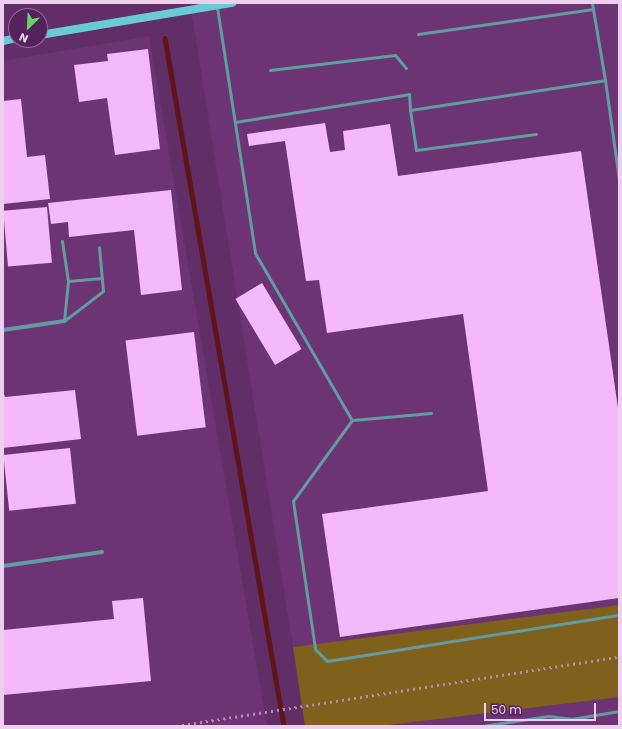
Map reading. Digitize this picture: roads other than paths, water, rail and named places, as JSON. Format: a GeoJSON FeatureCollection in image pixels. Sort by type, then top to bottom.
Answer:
{"type":"FeatureCollection","features":[{"type":"Feature","properties":{"kind":"street"},"geometry":{"type":"LineString","coordinates":[[48,33],[197,6],[216,6],[232,3]]}},
{"type":"Feature","properties":{"kind":"street"},"geometry":{"type":"LineString","coordinates":[[3,330],[64,321]]}},
{"type":"Feature","properties":{"kind":"street"},"geometry":{"type":"LineString","coordinates":[[3,566],[102,552]]}},
{"type":"Feature","properties":{"kind":"lane"},"geometry":{"type":"LineString","coordinates":[[592,3],[605,80],[619,180]]}},
{"type":"Feature","properties":{"kind":"lane"},"geometry":{"type":"LineString","coordinates":[[216,6],[255,253],[352,420]]}},
{"type":"Feature","properties":{"kind":"lane"},"geometry":{"type":"LineString","coordinates":[[418,34],[593,9]]}},
{"type":"Feature","properties":{"kind":"lane"},"geometry":{"type":"LineString","coordinates":[[270,70],[395,55],[406,68]]}},
{"type":"Feature","properties":{"kind":"lane"},"geometry":{"type":"LineString","coordinates":[[410,110],[605,80]]}},
{"type":"Feature","properties":{"kind":"lane"},"geometry":{"type":"LineString","coordinates":[[235,122],[409,94],[416,150],[536,134]]}},
{"type":"Feature","properties":{"kind":"lane"},"geometry":{"type":"LineString","coordinates":[[62,241],[68,281],[64,321]]}},
{"type":"Feature","properties":{"kind":"lane"},"geometry":{"type":"LineString","coordinates":[[64,321],[104,291],[99,247]]}},
{"type":"Feature","properties":{"kind":"lane"},"geometry":{"type":"LineString","coordinates":[[68,281],[102,278]]}},
{"type":"Feature","properties":{"kind":"lane"},"geometry":{"type":"LineString","coordinates":[[431,413],[352,420],[293,501],[315,649],[326,661],[619,615]]}},
{"type":"Feature","properties":{"kind":"lane"},"geometry":{"type":"LineString","coordinates":[[482,726],[548,716],[571,719],[619,711]]}},
{"type":"Feature","properties":{"kind":"waterway"},"geometry":{"type":"LineString","coordinates":[[165,38],[284,726]]}},
{"type":"Feature","properties":{"kind":"railway"},"geometry":{"type":"LineString","coordinates":[[176,726],[619,657]]}}]}
